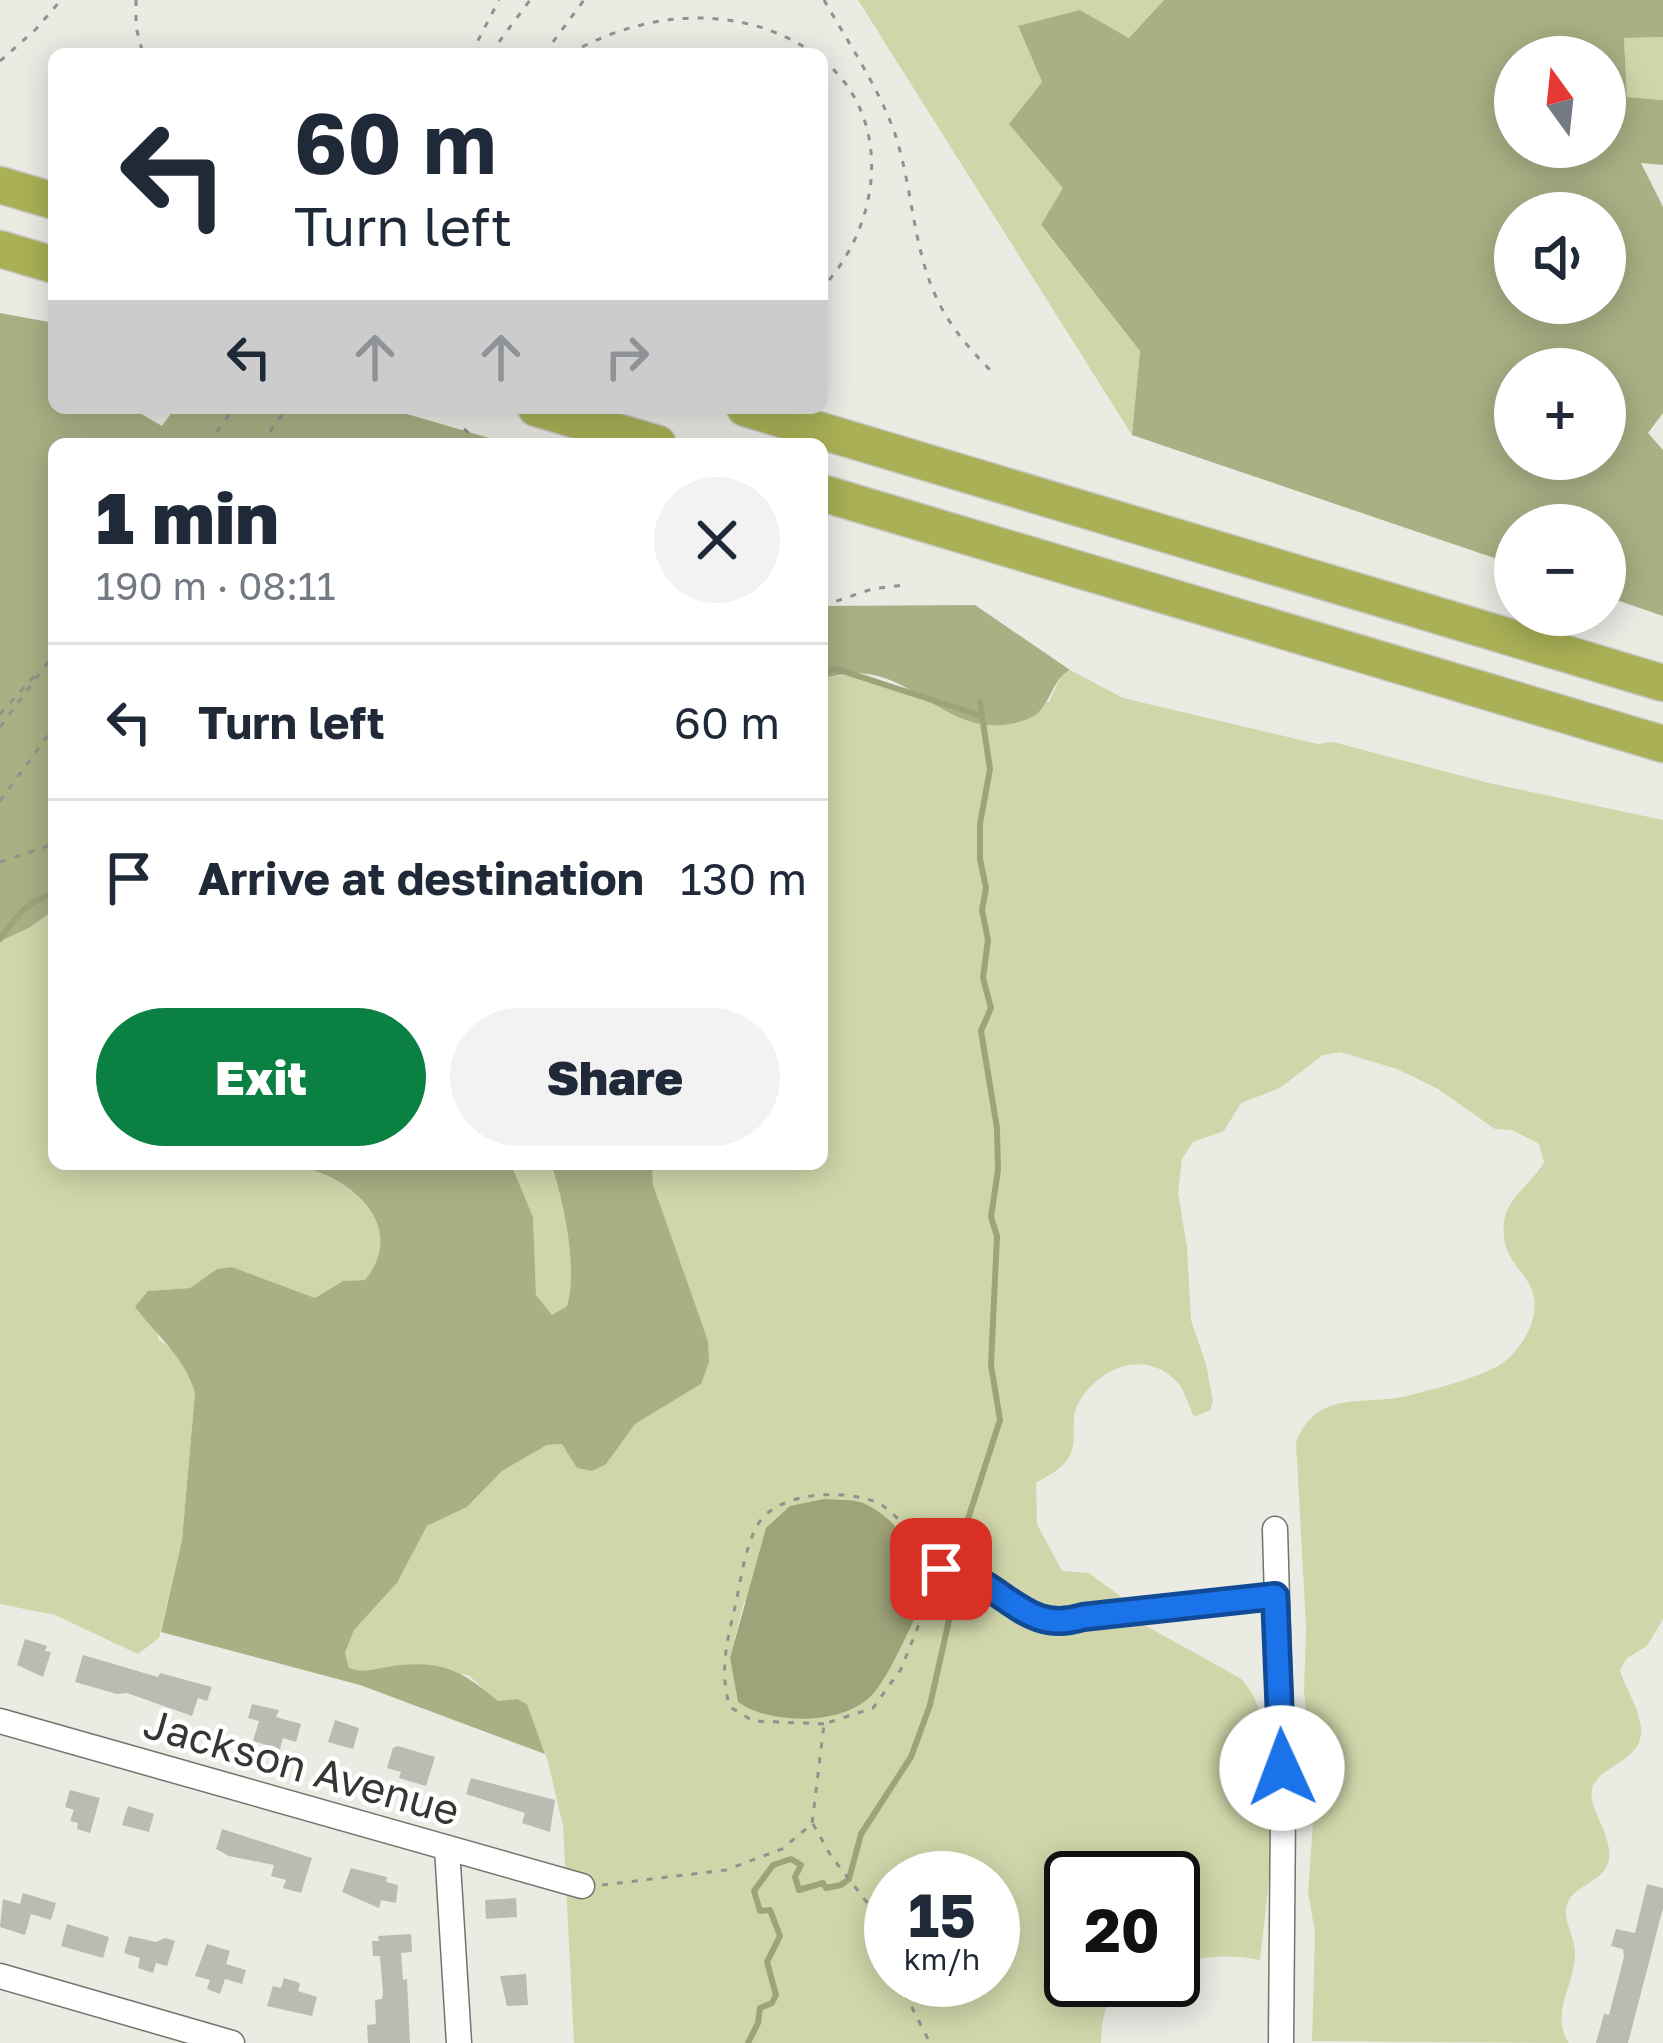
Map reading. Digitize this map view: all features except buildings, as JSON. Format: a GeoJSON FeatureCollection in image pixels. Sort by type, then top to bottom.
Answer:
{"type":"FeatureCollection","features":[{"type":"Feature","properties":{"kind":"highway"},"geometry":{"type":"LineString","coordinates":[[0,185],[48,199]]}},
{"type":"Feature","properties":{"kind":"highway"},"geometry":{"type":"LineString","coordinates":[[0,249],[48,263]]}},
{"type":"Feature","properties":{"kind":"highway"},"geometry":{"type":"LineString","coordinates":[[556,414],[638,438]]}},
{"type":"Feature","properties":{"kind":"highway"},"geometry":{"type":"LineString","coordinates":[[765,414],[1663,683]]}},
{"type":"Feature","properties":{"kind":"highway"},"geometry":{"type":"LineString","coordinates":[[828,495],[1663,743]]}},
{"type":"Feature","properties":{"kind":"street"},"geometry":{"type":"LineString","coordinates":[[1274,1529],[1283,1811],[1281,2043]]}},
{"type":"Feature","properties":{"kind":"street"},"geometry":{"type":"LineString","coordinates":[[952,1572],[976,1580],[1045,1622],[1062,1624],[1083,1617],[1275,1596]]}},
{"type":"Feature","properties":{"kind":"street","name":"Jackson Avenue"},"geometry":{"type":"LineString","coordinates":[[0,1721],[582,1886]]}},
{"type":"Feature","properties":{"kind":"street"},"geometry":{"type":"LineString","coordinates":[[447,1848],[459,2043]]}},
{"type":"Feature","properties":{"kind":"street"},"geometry":{"type":"LineString","coordinates":[[0,1976],[189,2037],[232,2043]]}},
{"type":"Feature","properties":{"kind":"path"},"geometry":{"type":"LineString","coordinates":[[0,61],[61,0]]}},
{"type":"Feature","properties":{"kind":"path"},"geometry":{"type":"LineString","coordinates":[[136,0],[141,48]]}},
{"type":"Feature","properties":{"kind":"path"},"geometry":{"type":"LineString","coordinates":[[474,48],[499,0]]}},
{"type":"Feature","properties":{"kind":"path"},"geometry":{"type":"LineString","coordinates":[[494,48],[530,0]]}},
{"type":"Feature","properties":{"kind":"path"},"geometry":{"type":"LineString","coordinates":[[548,48],[584,0]]}},
{"type":"Feature","properties":{"kind":"path"},"geometry":{"type":"LineString","coordinates":[[824,0],[895,133],[919,242],[938,300],[956,330],[994,374]]}},
{"type":"Feature","properties":{"kind":"path"},"geometry":{"type":"LineString","coordinates":[[580,48],[644,21],[695,17],[742,21],[784,34],[806,48]]}},
{"type":"Feature","properties":{"kind":"path"},"geometry":{"type":"LineString","coordinates":[[828,64],[857,103],[868,136],[872,183],[865,224],[828,281]]}},
{"type":"Feature","properties":{"kind":"path"},"geometry":{"type":"LineString","coordinates":[[464,430],[474,438]]}},
{"type":"Feature","properties":{"kind":"path"},"geometry":{"type":"LineString","coordinates":[[828,604],[872,589],[903,585]]}},
{"type":"Feature","properties":{"kind":"path"},"geometry":{"type":"LineString","coordinates":[[0,714],[48,662]]}},
{"type":"Feature","properties":{"kind":"path"},"geometry":{"type":"LineString","coordinates":[[0,728],[48,663]]}},
{"type":"Feature","properties":{"kind":"path"},"geometry":{"type":"LineString","coordinates":[[0,801],[48,736]]}},
{"type":"Feature","properties":{"kind":"path"},"geometry":{"type":"LineString","coordinates":[[0,862],[48,846]]}},
{"type":"Feature","properties":{"kind":"path"},"geometry":{"type":"LineString","coordinates":[[831,1494],[879,1503],[952,1572],[901,1669],[873,1708],[824,1724],[753,1721],[730,1707],[723,1660],[758,1522],[796,1498],[831,1494]]}},
{"type":"Feature","properties":{"kind":"path"},"geometry":{"type":"LineString","coordinates":[[824,1724],[812,1824],[864,1898]]}},
{"type":"Feature","properties":{"kind":"path"},"geometry":{"type":"LineString","coordinates":[[582,1886],[726,1870],[782,1849],[812,1824]]}},
{"type":"Feature","properties":{"kind":"path"},"geometry":{"type":"LineString","coordinates":[[912,2007],[930,2043]]}},
{"type":"Feature","properties":{"kind":"shaded area"},"geometry":{"type":"Polygon","coordinates":[[[858,0],[1164,0],[1129,38],[1080,10],[1018,27],[1042,82],[1064,188],[1041,226],[1140,351],[1132,435],[858,0]]]}},
{"type":"Feature","properties":{"kind":"shaded area"},"geometry":{"type":"Polygon","coordinates":[[[1164,0],[1663,0],[1663,37],[1494,36],[1494,168],[1626,168],[1626,77],[1627,97],[1663,100],[1663,165],[1641,163],[1663,207],[1663,413],[1648,433],[1663,450],[1663,616],[1626,603],[1626,504],[1494,504],[1494,558],[1132,435],[1140,351],[1041,225],[1063,188],[1009,124],[1042,82],[1018,26],[1080,10],[1129,38],[1164,0]]]}},
{"type":"Feature","properties":{"kind":"shaded area"},"geometry":{"type":"Polygon","coordinates":[[[1663,37],[1663,100],[1627,97],[1626,38],[1663,37]]]}},
{"type":"Feature","properties":{"kind":"shaded area"},"geometry":{"type":"Polygon","coordinates":[[[0,313],[48,322],[48,414],[141,414],[162,426],[171,414],[407,414],[489,438],[48,438],[48,914],[0,941],[0,313]]]}},
{"type":"Feature","properties":{"kind":"shaded area"},"geometry":{"type":"Polygon","coordinates":[[[975,605],[1070,670],[1036,715],[1002,725],[980,724],[882,677],[860,673],[828,677],[828,606],[975,605]]]}},
{"type":"Feature","properties":{"kind":"shaded area"},"geometry":{"type":"Polygon","coordinates":[[[1070,670],[1123,698],[1663,820],[1663,1619],[1647,1646],[1627,1658],[1620,1670],[1638,1713],[1637,1747],[1599,1778],[1591,1792],[1609,1852],[1605,1869],[1566,1906],[1575,1954],[1562,2010],[1569,2043],[1312,2041],[1315,1933],[1308,1892],[1315,1795],[1304,1693],[1306,1627],[1296,1442],[1305,1425],[1329,1407],[1407,1396],[1496,1367],[1525,1337],[1535,1307],[1531,1287],[1506,1247],[1504,1222],[1510,1205],[1544,1162],[1539,1144],[1512,1130],[1495,1129],[1438,1089],[1397,1069],[1340,1052],[1323,1055],[1280,1088],[1241,1103],[1224,1131],[1193,1142],[1182,1159],[1178,1193],[1191,1320],[1206,1364],[1213,1402],[1210,1410],[1194,1417],[1180,1386],[1165,1372],[1136,1364],[1122,1367],[1085,1393],[1075,1412],[1068,1458],[1036,1483],[1037,1524],[1062,1571],[1089,1573],[1120,1596],[1130,1617],[1240,1678],[1256,1701],[1266,1733],[1272,1812],[1260,1960],[1200,1959],[1200,1851],[1044,1851],[1044,2007],[1107,2007],[1101,2043],[574,2043],[563,1826],[548,1762],[527,1704],[517,1699],[498,1701],[468,1675],[390,1666],[362,1673],[349,1668],[345,1653],[354,1630],[397,1583],[427,1526],[467,1507],[502,1471],[547,1445],[562,1444],[605,1464],[635,1424],[701,1384],[652,1170],[828,1170],[828,677],[862,673],[906,690],[1049,702],[1062,674],[1070,670]],[[917,1554],[744,1602],[730,1658],[738,1702],[853,1708],[872,1695],[926,1595],[917,1554]]]}},
{"type":"Feature","properties":{"kind":"shaded area"},"geometry":{"type":"Polygon","coordinates":[[[48,914],[48,1170],[313,1170],[358,1196],[380,1235],[375,1264],[365,1280],[343,1281],[315,1298],[232,1267],[217,1269],[190,1288],[148,1291],[159,1340],[182,1362],[195,1393],[182,1540],[159,1638],[138,1654],[55,1615],[0,1604],[0,941],[48,914]]]}},
{"type":"Feature","properties":{"kind":"shaded area"},"geometry":{"type":"Polygon","coordinates":[[[314,1170],[513,1170],[533,1217],[536,1295],[552,1315],[567,1306],[571,1274],[565,1216],[553,1170],[652,1170],[653,1185],[708,1341],[709,1362],[701,1384],[635,1424],[606,1464],[592,1471],[577,1468],[562,1444],[547,1445],[502,1471],[467,1507],[427,1526],[397,1583],[354,1630],[345,1653],[354,1670],[434,1666],[472,1681],[498,1701],[517,1699],[527,1704],[545,1754],[360,1685],[161,1632],[182,1540],[195,1393],[177,1358],[135,1307],[148,1291],[190,1288],[217,1269],[232,1267],[315,1298],[343,1281],[365,1280],[380,1249],[376,1221],[358,1196],[314,1170]]]}},
{"type":"Feature","properties":{"kind":"shaded area"},"geometry":{"type":"Polygon","coordinates":[[[513,1170],[553,1170],[565,1215],[571,1273],[567,1306],[552,1315],[536,1295],[533,1217],[513,1170]]]}},
{"type":"Feature","properties":{"kind":"shaded area"},"geometry":{"type":"Polygon","coordinates":[[[824,1499],[863,1503],[888,1519],[913,1554],[926,1595],[886,1675],[859,1705],[806,1719],[751,1710],[738,1702],[730,1658],[766,1528],[790,1506],[824,1499]]]}},
{"type":"Feature","properties":{"kind":"waterway"},"geometry":{"type":"LineString","coordinates":[[828,671],[836,669],[982,716]]}},
{"type":"Feature","properties":{"kind":"waterway"},"geometry":{"type":"LineString","coordinates":[[957,1567],[956,1556],[1000,1420],[991,1365],[997,1236],[991,1217],[998,1170],[997,1128],[981,1031],[991,1008],[983,978],[988,940],[980,859],[980,824],[990,769],[980,702]]}},
{"type":"Feature","properties":{"kind":"waterway"},"geometry":{"type":"LineString","coordinates":[[0,939],[29,905],[48,896]]}},
{"type":"Feature","properties":{"kind":"waterway"},"geometry":{"type":"LineString","coordinates":[[748,2043],[760,2008],[772,2003],[776,1995],[767,1962],[780,1936],[770,1910],[760,1911],[754,1891],[773,1865],[791,1859],[801,1865],[795,1877],[799,1890],[823,1883],[826,1888],[841,1885],[849,1879],[861,1834],[911,1757],[930,1705],[958,1580]]}},
{"type":"Feature","properties":{"kind":"route"},"geometry":{"type":"LineString","coordinates":[[941,1569],[976,1580],[1045,1622],[1062,1624],[1083,1617],[1275,1596],[1282,1768]]}}]}
